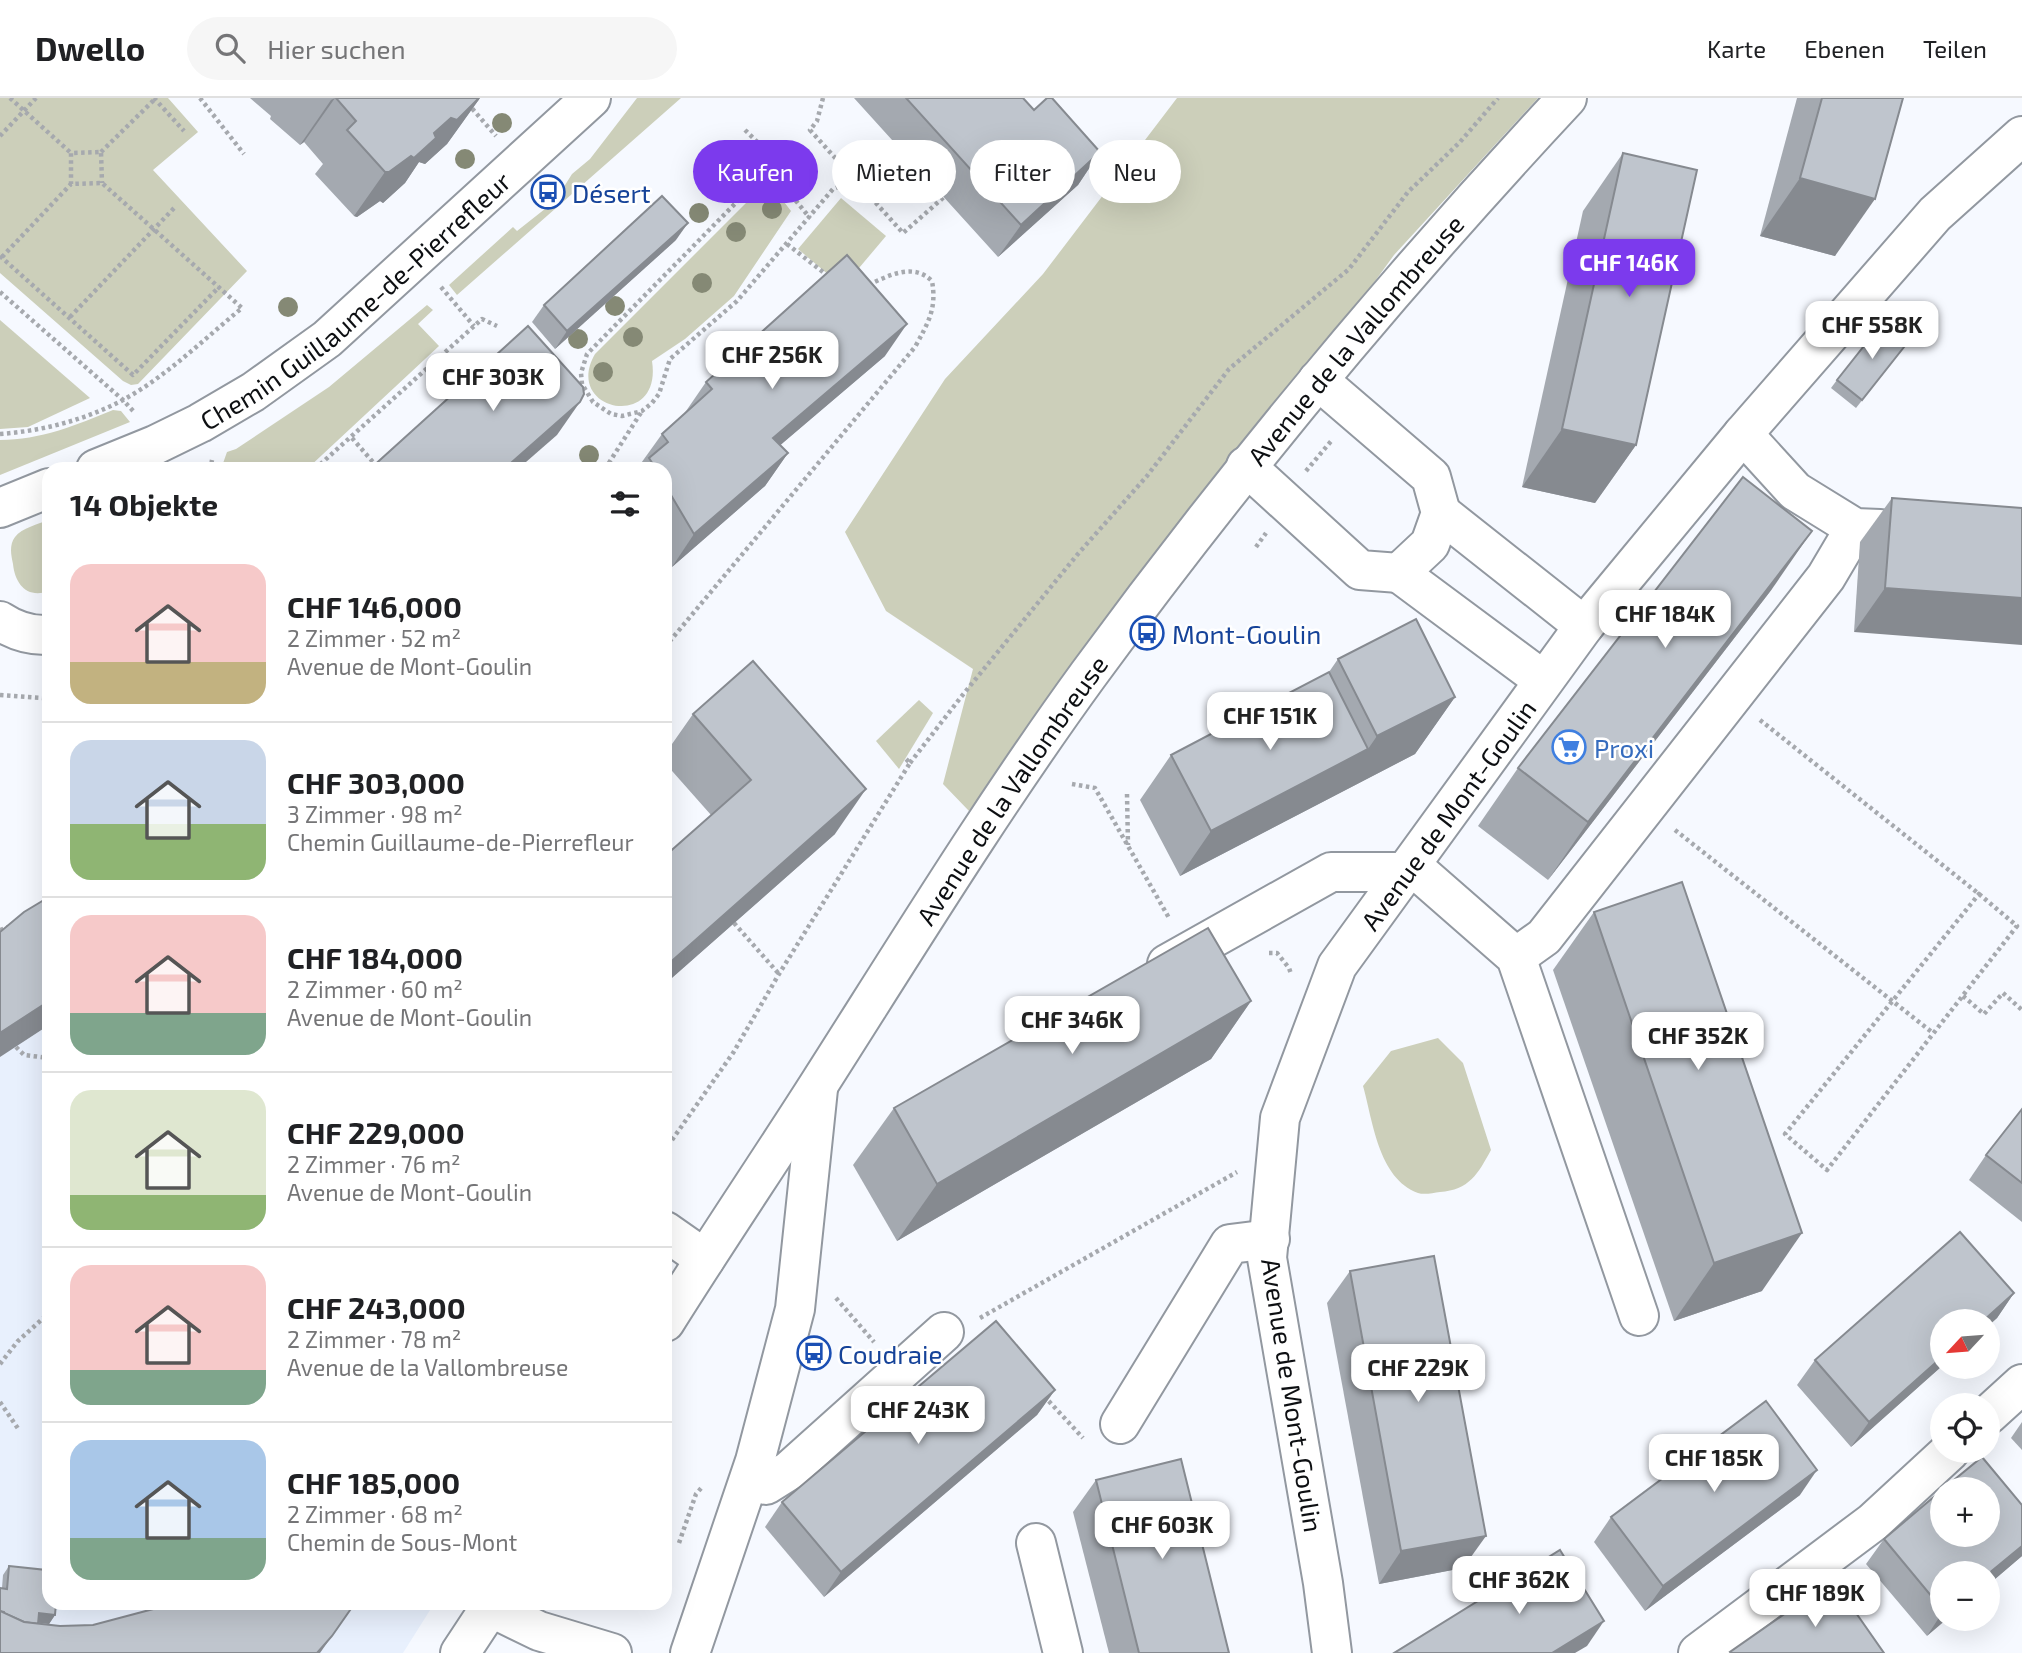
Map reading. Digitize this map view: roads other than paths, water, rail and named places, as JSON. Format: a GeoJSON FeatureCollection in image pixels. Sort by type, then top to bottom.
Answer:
{"type":"FeatureCollection","features":[{"type":"Feature","properties":{"kind":"street","name":"Chemin Guillaume-de-Pierrefleur"},"geometry":{"type":"LineString","coordinates":[[128,462],[150,457],[253,392],[327,339],[591,98]]}},
{"type":"Feature","properties":{"kind":"street","name":"Avenue de la Vallombreuse"},"geometry":{"type":"LineString","coordinates":[[672,1311],[950,876],[1073,696],[1246,466],[1459,214],[1567,98]]}},
{"type":"Feature","properties":{"kind":"street","name":"Avenue de Mont-Goulin"},"geometry":{"type":"LineString","coordinates":[[1332,1653],[1323,1583],[1268,1258],[1280,1118],[1337,967],[1584,626],[1743,434],[1935,214],[2022,136]]}},
{"type":"Feature","properties":{"kind":"street"},"geometry":{"type":"LineString","coordinates":[[1318,380],[1431,477],[1441,513],[1430,544],[1399,573]]}},
{"type":"Feature","properties":{"kind":"street"},"geometry":{"type":"LineString","coordinates":[[1743,434],[1795,491],[1855,528],[1909,531]]}},
{"type":"Feature","properties":{"kind":"street"},"geometry":{"type":"LineString","coordinates":[[1246,466],[1360,570],[1399,573],[1543,680]]}},
{"type":"Feature","properties":{"kind":"street"},"geometry":{"type":"LineString","coordinates":[[0,508],[42,491]]}},
{"type":"Feature","properties":{"kind":"street"},"geometry":{"type":"LineString","coordinates":[[1441,513],[1584,626]]}},
{"type":"Feature","properties":{"kind":"street"},"geometry":{"type":"LineString","coordinates":[[1516,957],[1544,937],[1826,577],[1855,528]]}},
{"type":"Feature","properties":{"kind":"street"},"geometry":{"type":"LineString","coordinates":[[0,621],[12,629],[42,635]]}},
{"type":"Feature","properties":{"kind":"street"},"geometry":{"type":"LineString","coordinates":[[1153,972],[1331,872],[1410,869],[1516,957],[1639,1316]]}},
{"type":"Feature","properties":{"kind":"street"},"geometry":{"type":"LineString","coordinates":[[690,1653],[749,1481],[795,1309],[819,1083]]}},
{"type":"Feature","properties":{"kind":"street"},"geometry":{"type":"LineString","coordinates":[[672,1236],[705,1259]]}},
{"type":"Feature","properties":{"kind":"street"},"geometry":{"type":"LineString","coordinates":[[1120,1424],[1230,1244],[1269,1239]]}},
{"type":"Feature","properties":{"kind":"street"},"geometry":{"type":"LineString","coordinates":[[749,1481],[766,1486],[790,1470],[944,1332]]}},
{"type":"Feature","properties":{"kind":"street"},"geometry":{"type":"LineString","coordinates":[[2000,1404],[2022,1384]]}},
{"type":"Feature","properties":{"kind":"street"},"geometry":{"type":"LineString","coordinates":[[1698,1653],[1873,1522],[1937,1463]]}},
{"type":"Feature","properties":{"kind":"street"},"geometry":{"type":"LineString","coordinates":[[1036,1544],[1063,1653]]}},
{"type":"Feature","properties":{"kind":"street"},"geometry":{"type":"LineString","coordinates":[[460,1653],[487,1610]]}},
{"type":"Feature","properties":{"kind":"street"},"geometry":{"type":"LineString","coordinates":[[502,1610],[540,1631],[612,1653]]}},
{"type":"Feature","properties":{"kind":"place","name":"Désert"},"geometry":{"type":"Point","coordinates":[548,192]}},
{"type":"Feature","properties":{"kind":"place","name":"Mont-Goulin"},"geometry":{"type":"Point","coordinates":[1147,633]}},
{"type":"Feature","properties":{"kind":"place","name":"Proxi"},"geometry":{"type":"Point","coordinates":[1569,747]}},
{"type":"Feature","properties":{"kind":"place","name":"Coudraie"},"geometry":{"type":"Point","coordinates":[814,1353]}}]}
